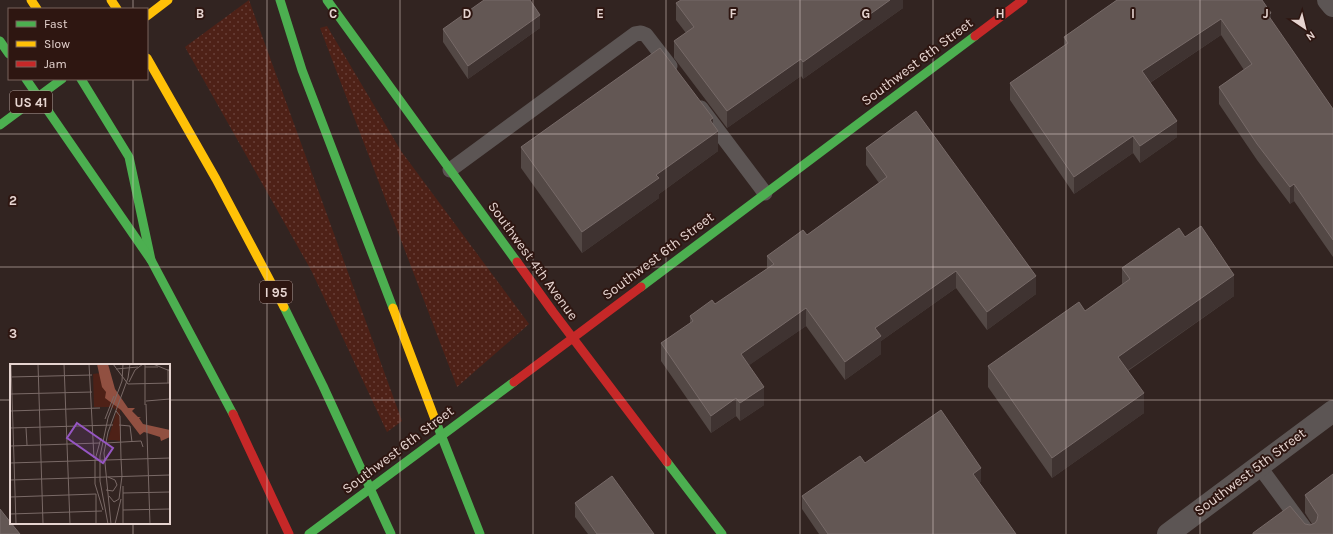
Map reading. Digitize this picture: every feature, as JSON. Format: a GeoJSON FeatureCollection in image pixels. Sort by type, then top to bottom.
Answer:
{"type":"FeatureCollection","features":[{"type":"Feature","properties":{"kind":"main road"},"geometry":{"type":"LineString","coordinates":[[148,15],[168,0]]}},
{"type":"Feature","properties":{"kind":"main road"},"geometry":{"type":"LineString","coordinates":[[280,0],[302,70],[392,309],[480,534]]}},
{"type":"Feature","properties":{"kind":"main road","name":"Southwest 4th Avenue"},"geometry":{"type":"LineString","coordinates":[[327,0],[572,338],[722,534]]}},
{"type":"Feature","properties":{"kind":"main road","name":"Southwest 6th Street"},"geometry":{"type":"LineString","coordinates":[[308,534],[1023,0]]}},
{"type":"Feature","properties":{"kind":"main road"},"geometry":{"type":"LineString","coordinates":[[0,41],[8,53]]}},
{"type":"Feature","properties":{"kind":"main road","name":"I 95"},"geometry":{"type":"LineString","coordinates":[[148,60],[189,129],[258,256],[323,385],[391,534]]}},
{"type":"Feature","properties":{"kind":"main road"},"geometry":{"type":"LineString","coordinates":[[27,80],[151,260],[232,412],[289,534]]}},
{"type":"Feature","properties":{"kind":"main road","name":"US 41"},"geometry":{"type":"LineString","coordinates":[[0,125],[61,80]]}},
{"type":"Feature","properties":{"kind":"main road"},"geometry":{"type":"LineString","coordinates":[[82,80],[129,157],[151,260]]}},
{"type":"Feature","properties":{"kind":"street"},"geometry":{"type":"LineString","coordinates":[[1328,0],[1333,6]]}},
{"type":"Feature","properties":{"kind":"street","name":"Southwest 5th Street"},"geometry":{"type":"LineString","coordinates":[[1168,534],[1333,411]]}},
{"type":"Feature","properties":{"kind":"lane"},"geometry":{"type":"LineString","coordinates":[[450,170],[636,34],[641,33],[646,35],[679,79]]}},
{"type":"Feature","properties":{"kind":"lane"},"geometry":{"type":"LineString","coordinates":[[693,98],[765,193]]}},
{"type":"Feature","properties":{"kind":"lane"},"geometry":{"type":"LineString","coordinates":[[1259,466],[1309,534]]}},
{"type":"Feature","properties":{"kind":"shaded area"},"geometry":{"type":"Polygon","coordinates":[[[249,0],[402,421],[387,432],[311,270],[185,47],[249,0]]]}},
{"type":"Feature","properties":{"kind":"shaded area"},"geometry":{"type":"Polygon","coordinates":[[[327,26],[401,151],[529,324],[457,387],[320,28],[327,26]]]}},
{"type":"Feature","properties":{"kind":"building"},"geometry":{"type":"Polygon","coordinates":[[[484,0],[530,0],[540,15],[468,66],[443,29],[484,0]]]}},
{"type":"Feature","properties":{"kind":"building"},"geometry":{"type":"Polygon","coordinates":[[[681,0],[890,0],[803,62],[801,59],[727,111],[674,41],[694,27],[676,3],[681,0]]]}},
{"type":"Feature","properties":{"kind":"building"},"geometry":{"type":"Polygon","coordinates":[[[1117,0],[1262,0],[1271,13],[1268,15],[1333,109],[1333,240],[1294,184],[1290,187],[1257,144],[1219,87],[1252,64],[1221,19],[1142,71],[1177,121],[1140,146],[1133,136],[1074,177],[1010,83],[1068,43],[1064,37],[1117,0]]]}},
{"type":"Feature","properties":{"kind":"building"},"geometry":{"type":"Polygon","coordinates":[[[660,48],[713,118],[710,120],[718,131],[656,175],[659,178],[582,232],[521,147],[660,48]]]}},
{"type":"Feature","properties":{"kind":"building"},"geometry":{"type":"Polygon","coordinates":[[[916,111],[1036,276],[987,312],[956,271],[875,328],[881,336],[845,362],[806,308],[741,354],[764,387],[740,403],[736,398],[711,416],[661,343],[693,321],[690,316],[712,300],[715,304],[774,264],[767,256],[803,230],[807,235],[887,177],[866,148],[916,111]]]}},
{"type":"Feature","properties":{"kind":"building"},"geometry":{"type":"Polygon","coordinates":[[[1201,226],[1234,275],[1118,357],[1144,393],[1052,458],[988,366],[1079,302],[1085,311],[1130,279],[1122,268],[1179,228],[1185,237],[1201,226]]]}},
{"type":"Feature","properties":{"kind":"building"},"geometry":{"type":"Polygon","coordinates":[[[941,410],[981,468],[973,474],[1016,534],[828,534],[802,496],[860,456],[865,463],[941,410]]]}},
{"type":"Feature","properties":{"kind":"building"},"geometry":{"type":"Polygon","coordinates":[[[1333,474],[1333,534],[1253,534],[1290,506],[1305,524],[1310,525],[1315,523],[1318,515],[1305,495],[1333,474]]]}},
{"type":"Feature","properties":{"kind":"building"},"geometry":{"type":"Polygon","coordinates":[[[612,476],[654,534],[597,534],[575,503],[612,476]]]}},
{"type":"Feature","properties":{"kind":"building"},"geometry":{"type":"Polygon","coordinates":[[[0,509],[10,522],[10,524],[12,524],[20,534],[0,534],[0,509]]]}},
{"type":"Feature","properties":{"kind":"traffic: fast"},"geometry":{"type":"LineString","coordinates":[[280,0],[302,70],[393,308]]}},
{"type":"Feature","properties":{"kind":"traffic: fast"},"geometry":{"type":"LineString","coordinates":[[327,0],[517,262]]}},
{"type":"Feature","properties":{"kind":"traffic: fast"},"geometry":{"type":"LineString","coordinates":[[641,287],[975,36]]}},
{"type":"Feature","properties":{"kind":"traffic: fast"},"geometry":{"type":"LineString","coordinates":[[0,41],[8,53]]}},
{"type":"Feature","properties":{"kind":"traffic: fast"},"geometry":{"type":"LineString","coordinates":[[27,80],[151,260]]}},
{"type":"Feature","properties":{"kind":"traffic: fast"},"geometry":{"type":"LineString","coordinates":[[0,125],[61,80]]}},
{"type":"Feature","properties":{"kind":"traffic: fast"},"geometry":{"type":"LineString","coordinates":[[82,80],[129,157],[151,260],[233,414]]}},
{"type":"Feature","properties":{"kind":"traffic: fast"},"geometry":{"type":"LineString","coordinates":[[284,307],[323,386],[391,534]]}},
{"type":"Feature","properties":{"kind":"traffic: fast"},"geometry":{"type":"LineString","coordinates":[[309,534],[514,382]]}},
{"type":"Feature","properties":{"kind":"traffic: fast"},"geometry":{"type":"LineString","coordinates":[[436,422],[480,534]]}},
{"type":"Feature","properties":{"kind":"traffic: fast"},"geometry":{"type":"LineString","coordinates":[[667,462],[722,534]]}},
{"type":"Feature","properties":{"kind":"traffic: slow"},"geometry":{"type":"LineString","coordinates":[[31,0],[36,8]]}},
{"type":"Feature","properties":{"kind":"traffic: slow"},"geometry":{"type":"LineString","coordinates":[[111,0],[116,8]]}},
{"type":"Feature","properties":{"kind":"traffic: slow"},"geometry":{"type":"LineString","coordinates":[[148,15],[168,0]]}},
{"type":"Feature","properties":{"kind":"traffic: slow"},"geometry":{"type":"LineString","coordinates":[[148,60],[216,179],[284,307]]}},
{"type":"Feature","properties":{"kind":"traffic: slow"},"geometry":{"type":"LineString","coordinates":[[393,308],[436,422]]}},
{"type":"Feature","properties":{"kind":"traffic: jam"},"geometry":{"type":"LineString","coordinates":[[975,36],[1023,0]]}},
{"type":"Feature","properties":{"kind":"traffic: jam"},"geometry":{"type":"LineString","coordinates":[[517,262],[667,462]]}},
{"type":"Feature","properties":{"kind":"traffic: jam"},"geometry":{"type":"LineString","coordinates":[[514,382],[641,287]]}},
{"type":"Feature","properties":{"kind":"traffic: jam"},"geometry":{"type":"LineString","coordinates":[[233,414],[289,534]]}}]}
